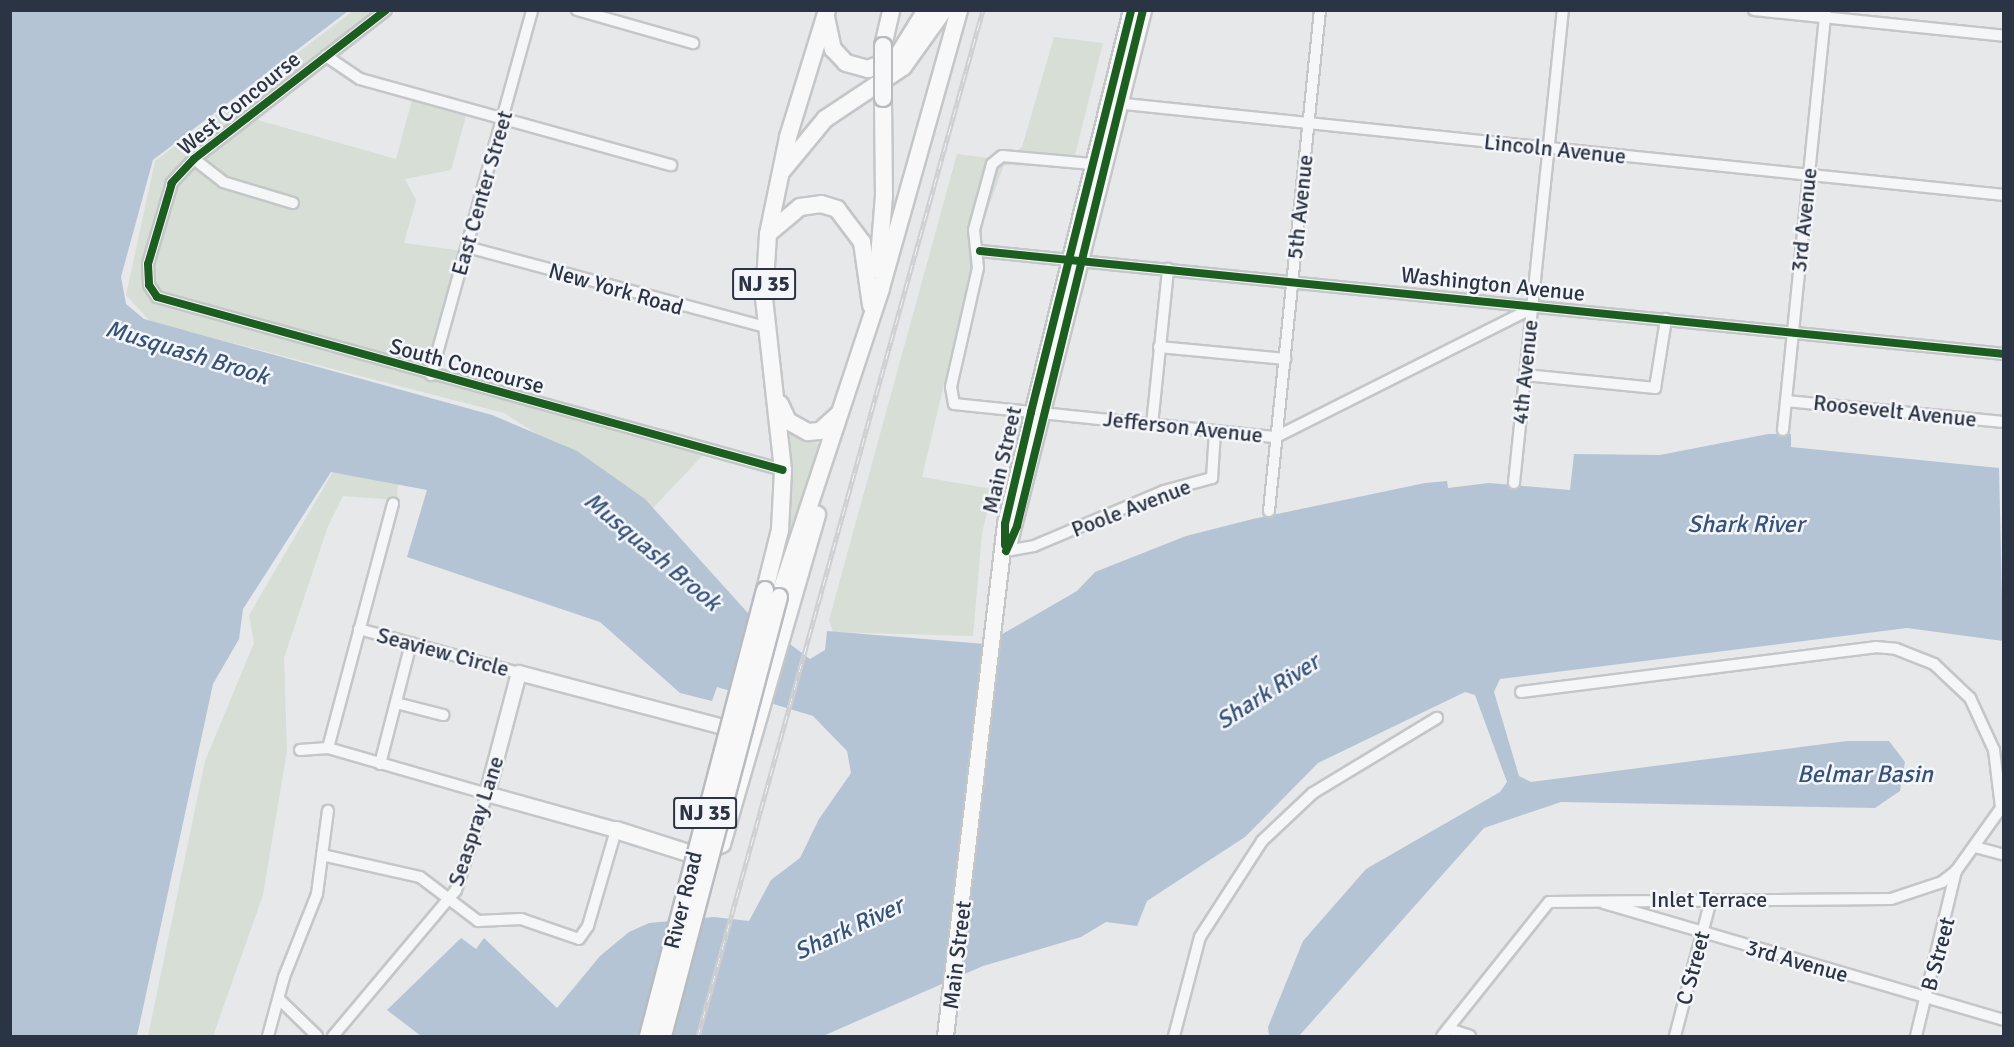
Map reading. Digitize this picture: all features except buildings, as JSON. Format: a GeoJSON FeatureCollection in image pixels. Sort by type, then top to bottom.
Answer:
{"type":"FeatureCollection","features":[{"type":"Feature","properties":{"kind":"highway","name":"NJ 35"},"geometry":{"type":"LineString","coordinates":[[663,1036],[779,597],[872,312],[883,216],[881,10]]}},
{"type":"Feature","properties":{"kind":"highway"},"geometry":{"type":"LineString","coordinates":[[883,46],[891,10]]}},
{"type":"Feature","properties":{"kind":"highway"},"geometry":{"type":"LineString","coordinates":[[826,13],[833,49],[846,63],[868,69],[897,57],[926,10]]}},
{"type":"Feature","properties":{"kind":"highway"},"geometry":{"type":"LineString","coordinates":[[780,173],[825,119],[903,67],[944,10]]}},
{"type":"Feature","properties":{"kind":"highway"},"geometry":{"type":"LineString","coordinates":[[872,312],[959,10]]}},
{"type":"Feature","properties":{"kind":"highway","name":"NJ 35"},"geometry":{"type":"LineString","coordinates":[[779,597],[783,470],[776,395],[766,327],[768,234],[780,173],[826,13]]}},
{"type":"Feature","properties":{"kind":"highway"},"geometry":{"type":"LineString","coordinates":[[768,234],[800,207],[821,204],[837,209],[862,242],[872,312]]}},
{"type":"Feature","properties":{"kind":"highway"},"geometry":{"type":"LineString","coordinates":[[616,830],[677,852],[698,856],[715,851],[728,832],[759,727],[779,597],[854,371]]}},
{"type":"Feature","properties":{"kind":"highway"},"geometry":{"type":"LineString","coordinates":[[776,395],[788,421],[808,432],[820,431],[840,413]]}},
{"type":"Feature","properties":{"kind":"highway","name":"River Road"},"geometry":{"type":"LineString","coordinates":[[648,1036],[727,728],[779,597]]}},
{"type":"Feature","properties":{"kind":"main road","name":"Main Street"},"geometry":{"type":"LineString","coordinates":[[945,1036],[953,1000],[1006,551],[1005,525],[1037,413],[1076,258],[1113,103],[1131,10]]}},
{"type":"Feature","properties":{"kind":"main road","name":"Main Street"},"geometry":{"type":"LineString","coordinates":[[1076,258],[1092,164],[1143,10]]}},
{"type":"Feature","properties":{"kind":"street","name":"West Concourse"},"geometry":{"type":"LineString","coordinates":[[149,285],[148,264],[167,194],[194,159],[386,10]]}},
{"type":"Feature","properties":{"kind":"street","name":"East Center Street"},"geometry":{"type":"LineString","coordinates":[[431,375],[532,10]]}},
{"type":"Feature","properties":{"kind":"street"},"geometry":{"type":"LineString","coordinates":[[577,10],[693,43]]}},
{"type":"Feature","properties":{"kind":"street","name":"5th Avenue"},"geometry":{"type":"LineString","coordinates":[[1269,512],[1320,10]]}},
{"type":"Feature","properties":{"kind":"street","name":"4th Avenue"},"geometry":{"type":"LineString","coordinates":[[1514,483],[1563,10]]}},
{"type":"Feature","properties":{"kind":"street"},"geometry":{"type":"LineString","coordinates":[[1754,10],[1825,14],[2004,36]]}},
{"type":"Feature","properties":{"kind":"street","name":"3rd Avenue"},"geometry":{"type":"LineString","coordinates":[[1783,430],[1825,14]]}},
{"type":"Feature","properties":{"kind":"street"},"geometry":{"type":"LineString","coordinates":[[326,56],[360,80],[671,165]]}},
{"type":"Feature","properties":{"kind":"street","name":"Lincoln Avenue"},"geometry":{"type":"LineString","coordinates":[[1113,103],[2004,195]]}},
{"type":"Feature","properties":{"kind":"street"},"geometry":{"type":"LineString","coordinates":[[980,251],[974,230],[992,164],[999,157],[1092,164]]}},
{"type":"Feature","properties":{"kind":"street"},"geometry":{"type":"LineString","coordinates":[[194,159],[224,182],[292,203]]}},
{"type":"Feature","properties":{"kind":"street","name":"New York Road"},"geometry":{"type":"LineString","coordinates":[[467,247],[766,327]]}},
{"type":"Feature","properties":{"kind":"street","name":"Washington Avenue"},"geometry":{"type":"LineString","coordinates":[[980,251],[1076,258],[1532,307],[2004,354]]}},
{"type":"Feature","properties":{"kind":"street","name":"Jefferson Avenue"},"geometry":{"type":"LineString","coordinates":[[980,251],[950,399],[958,405],[1215,432],[1276,437],[1532,307]]}},
{"type":"Feature","properties":{"kind":"street"},"geometry":{"type":"LineString","coordinates":[[1152,425],[1168,269]]}},
{"type":"Feature","properties":{"kind":"street","name":"South Concourse"},"geometry":{"type":"LineString","coordinates":[[149,285],[169,303],[783,470]]}},
{"type":"Feature","properties":{"kind":"street"},"geometry":{"type":"LineString","coordinates":[[1525,375],[1655,388],[1666,319]]}},
{"type":"Feature","properties":{"kind":"street"},"geometry":{"type":"LineString","coordinates":[[1159,347],[1285,359]]}},
{"type":"Feature","properties":{"kind":"street","name":"Roosevelt Avenue"},"geometry":{"type":"LineString","coordinates":[[1786,400],[2004,422]]}},
{"type":"Feature","properties":{"kind":"street","name":"Poole Avenue"},"geometry":{"type":"LineString","coordinates":[[1006,551],[1034,546],[1164,491],[1212,478],[1215,432]]}},
{"type":"Feature","properties":{"kind":"street"},"geometry":{"type":"LineString","coordinates":[[359,629],[393,504]]}},
{"type":"Feature","properties":{"kind":"street","name":"Seaview Circle"},"geometry":{"type":"LineString","coordinates":[[328,748],[359,629],[727,728]]}},
{"type":"Feature","properties":{"kind":"street"},"geometry":{"type":"LineString","coordinates":[[380,764],[411,643]]}},
{"type":"Feature","properties":{"kind":"street","name":"Inlet Terrace"},"geometry":{"type":"LineString","coordinates":[[1446,1033],[1545,904],[1590,899],[1876,902],[1925,889],[1956,871],[2002,806],[1994,750],[1970,698],[1934,664],[1896,649],[1875,647],[1521,693]]}},
{"type":"Feature","properties":{"kind":"street","name":"Seaspray Lane"},"geometry":{"type":"LineString","coordinates":[[333,1036],[450,899],[462,877],[488,794],[519,673]]}},
{"type":"Feature","properties":{"kind":"street"},"geometry":{"type":"LineString","coordinates":[[396,703],[443,715]]}},
{"type":"Feature","properties":{"kind":"street"},"geometry":{"type":"LineString","coordinates":[[1174,1036],[1200,937],[1262,841],[1320,789],[1437,718]]}},
{"type":"Feature","properties":{"kind":"street"},"geometry":{"type":"LineString","coordinates":[[300,750],[328,748],[616,830],[588,926],[579,939],[521,919],[478,921],[415,875],[322,855]]}},
{"type":"Feature","properties":{"kind":"street"},"geometry":{"type":"LineString","coordinates":[[268,1036],[279,999],[309,925],[328,811]]}},
{"type":"Feature","properties":{"kind":"street"},"geometry":{"type":"LineString","coordinates":[[1975,847],[2004,855]]}},
{"type":"Feature","properties":{"kind":"street","name":"B Street"},"geometry":{"type":"LineString","coordinates":[[1916,1036],[1956,871]]}},
{"type":"Feature","properties":{"kind":"street","name":"3rd Avenue"},"geometry":{"type":"LineString","coordinates":[[1590,899],[2004,1020]]}},
{"type":"Feature","properties":{"kind":"street","name":"C Street"},"geometry":{"type":"LineString","coordinates":[[1674,1036],[1711,900]]}},
{"type":"Feature","properties":{"kind":"street"},"geometry":{"type":"LineString","coordinates":[[279,999],[317,1036]]}},
{"type":"Feature","properties":{"kind":"street"},"geometry":{"type":"LineString","coordinates":[[1446,1033],[1470,1036]]}},
{"type":"Feature","properties":{"kind":"shaded area"},"geometry":{"type":"Polygon","coordinates":[[[353,11],[390,11],[254,119],[396,159],[412,100],[466,116],[451,170],[405,179],[416,200],[404,243],[471,252],[434,379],[703,455],[653,508],[504,413],[151,322],[126,295],[155,161],[353,11]]]}},
{"type":"Feature","properties":{"kind":"shaded area"},"geometry":{"type":"Polygon","coordinates":[[[1054,37],[1103,43],[1072,167],[1004,165],[981,228],[922,477],[993,489],[982,533],[973,636],[833,632],[829,620],[957,154],[1005,160],[1022,147],[1054,37]]]}},
{"type":"Feature","properties":{"kind":"shaded area"},"geometry":{"type":"Polygon","coordinates":[[[790,434],[820,444],[792,527],[789,525],[790,434]]]}},
{"type":"Feature","properties":{"kind":"shaded area"},"geometry":{"type":"Polygon","coordinates":[[[334,470],[398,480],[397,500],[343,496],[328,526],[284,658],[287,751],[263,895],[213,1036],[148,1036],[205,761],[254,643],[249,615],[334,470]]]}},
{"type":"Feature","properties":{"kind":"water"},"geometry":{"type":"Polygon","coordinates":[[[10,11],[348,11],[153,160],[121,277],[126,304],[144,319],[492,415],[577,451],[645,499],[747,612],[810,659],[825,650],[827,631],[985,644],[1077,591],[1095,572],[1186,536],[1253,519],[1425,483],[1447,481],[1448,488],[1489,483],[1570,490],[1574,454],[1660,455],[1768,434],[1791,434],[1791,447],[1999,468],[2003,641],[1907,628],[1500,679],[1494,692],[1519,776],[1531,782],[1847,741],[1889,741],[1905,762],[1900,791],[1875,808],[1561,802],[1484,828],[1299,1036],[1269,1036],[1268,1027],[1303,941],[1366,869],[1500,792],[1507,782],[1475,695],[1465,692],[1318,763],[1245,837],[1147,901],[1137,926],[1106,922],[1081,937],[983,966],[823,1036],[421,1036],[387,1010],[461,938],[476,949],[484,938],[557,1008],[600,956],[629,932],[649,923],[714,917],[749,921],[771,880],[800,858],[819,819],[851,773],[847,751],[813,716],[717,687],[712,701],[680,693],[600,622],[407,557],[427,490],[331,472],[243,609],[239,639],[213,684],[137,1036],[11,1036],[10,11]]]}},
{"type":"Feature","properties":{"kind":"railway"},"geometry":{"type":"LineString","coordinates":[[698,1036],[983,10]]}},
{"type":"Feature","properties":{"kind":"cycle path"},"geometry":{"type":"LineString","coordinates":[[386,10],[194,159],[172,183],[148,264],[149,285],[157,297],[783,470]]}},
{"type":"Feature","properties":{"kind":"cycle path"},"geometry":{"type":"LineString","coordinates":[[1005,545],[1005,524],[1031,412],[1131,10]]}},
{"type":"Feature","properties":{"kind":"cycle path"},"geometry":{"type":"LineString","coordinates":[[1006,551],[1017,526],[1143,10]]}},
{"type":"Feature","properties":{"kind":"cycle path"},"geometry":{"type":"LineString","coordinates":[[980,251],[2004,354]]}},
{"type":"Feature","properties":{"kind":"water label","name":"Musquash Brook"},"geometry":{"type":"Point","coordinates":[187,353]}},
{"type":"Feature","properties":{"kind":"water label","name":"Shark River"},"geometry":{"type":"Point","coordinates":[1746,525]}},
{"type":"Feature","properties":{"kind":"water label","name":"Musquash Brook"},"geometry":{"type":"Point","coordinates":[652,552]}},
{"type":"Feature","properties":{"kind":"water label","name":"Shark River"},"geometry":{"type":"Point","coordinates":[1268,692]}},
{"type":"Feature","properties":{"kind":"water label","name":"Belmar Basin"},"geometry":{"type":"Point","coordinates":[1865,775]}},
{"type":"Feature","properties":{"kind":"water label","name":"Shark River"},"geometry":{"type":"Point","coordinates":[849,929]}}]}
